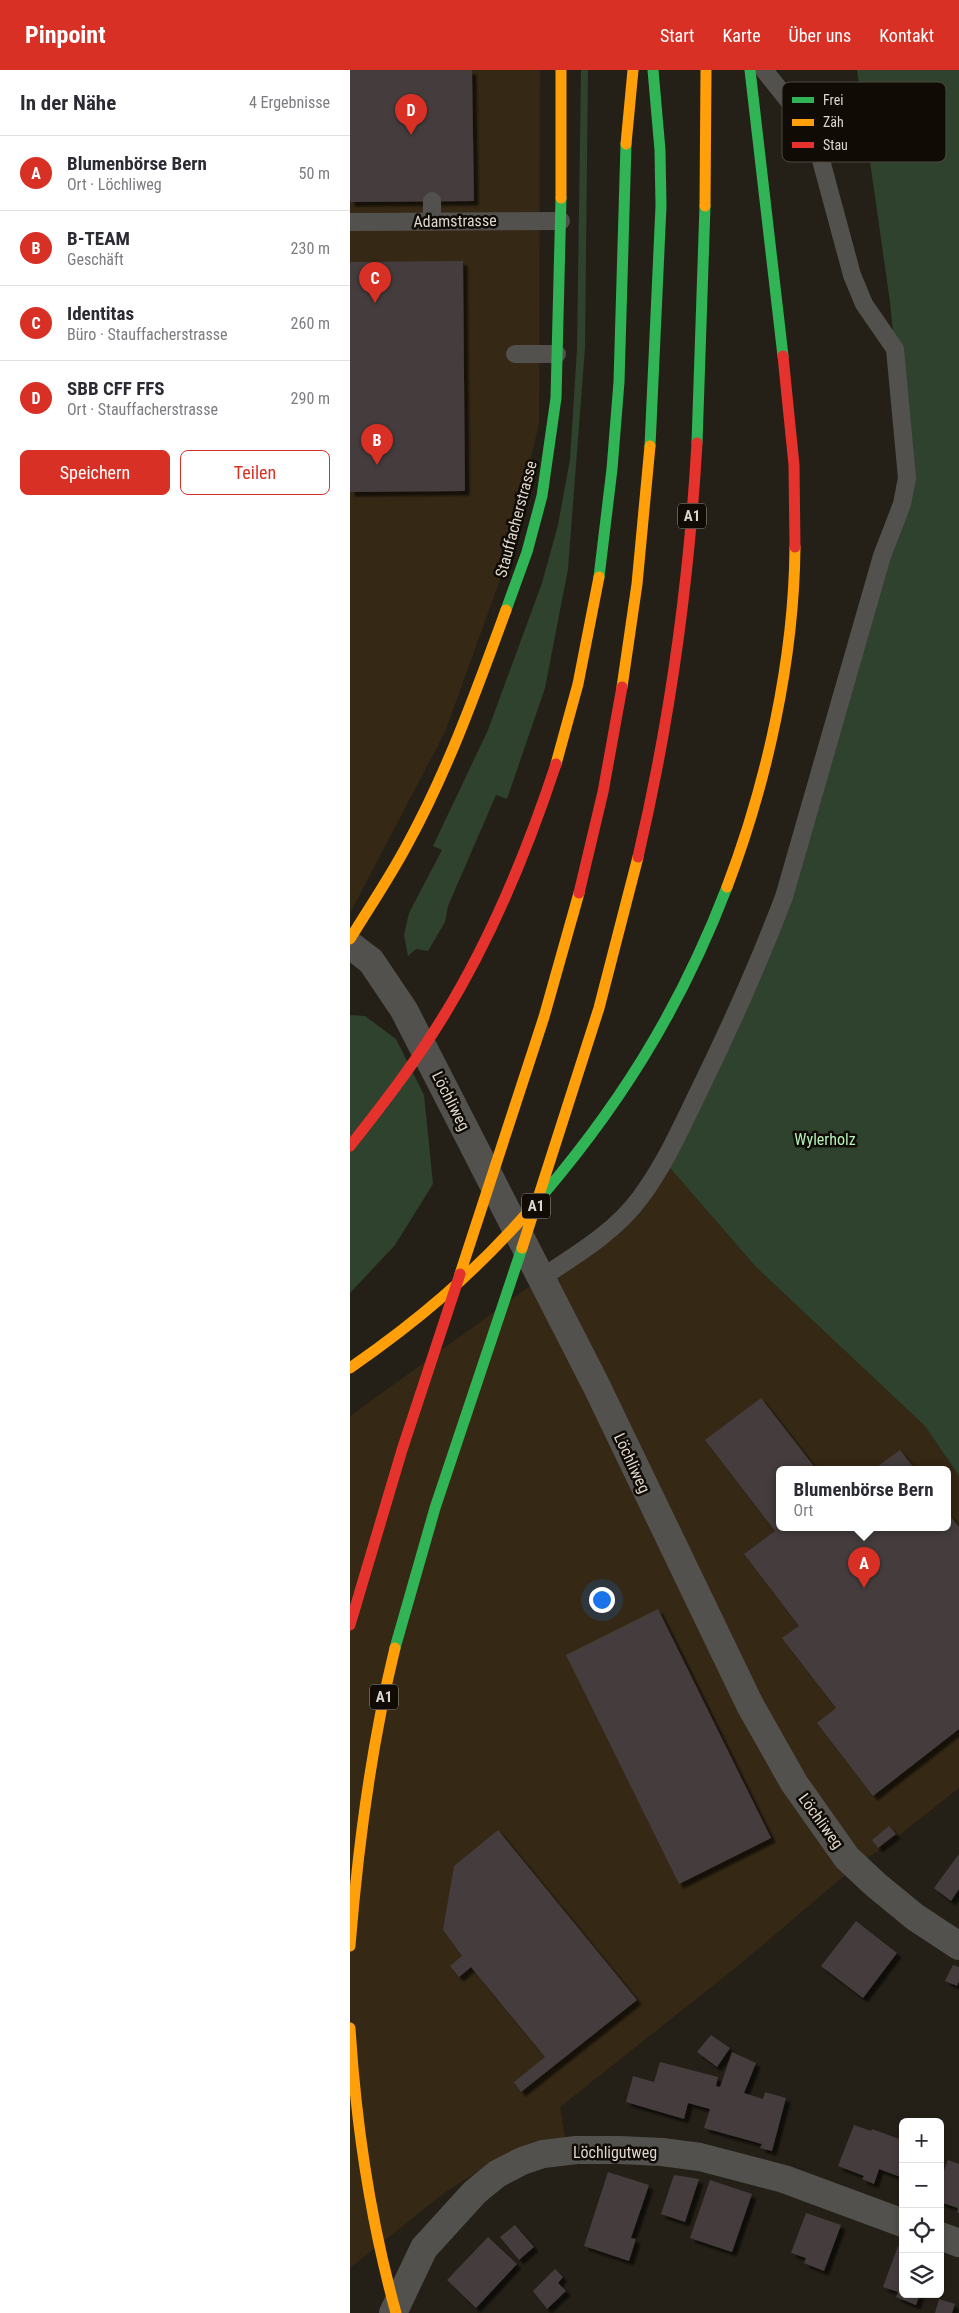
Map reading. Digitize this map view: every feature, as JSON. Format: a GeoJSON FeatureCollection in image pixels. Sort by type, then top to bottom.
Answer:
{"type":"FeatureCollection","features":[{"type":"Feature","properties":{"kind":"main road","name":"Stauffacherstrasse"},"geometry":{"type":"LineString","coordinates":[[350,939],[407,845],[439,780],[468,711],[527,552],[542,496],[555,407],[558,354],[561,221],[561,70]]}},
{"type":"Feature","properties":{"kind":"main road"},"geometry":{"type":"LineString","coordinates":[[350,1146],[366,1128],[437,1027],[499,914],[524,854],[555,767],[578,684],[594,604],[606,518],[619,359],[626,150],[633,70]]}},
{"type":"Feature","properties":{"kind":"main road"},"geometry":{"type":"LineString","coordinates":[[350,1626],[384,1505],[413,1414],[529,1067],[570,926],[603,793],[634,607],[644,520],[652,413],[659,250],[660,152],[653,70]]}},
{"type":"Feature","properties":{"kind":"main road","name":"A1"},"geometry":{"type":"LineString","coordinates":[[350,1946],[357,1856],[369,1772],[386,1684],[409,1596],[452,1456],[580,1072],[614,954],[648,809],[668,706],[691,523],[702,326],[706,70]]}},
{"type":"Feature","properties":{"kind":"main road"},"geometry":{"type":"LineString","coordinates":[[350,1368],[431,1309],[472,1273],[561,1175],[611,1109],[642,1063],[673,1008],[710,930],[742,845],[766,764],[784,666],[793,576],[795,491],[788,402],[750,70]]}},
{"type":"Feature","properties":{"kind":"main road"},"geometry":{"type":"LineString","coordinates":[[350,2028],[357,2127],[370,2211],[394,2313]]}},
{"type":"Feature","properties":{"kind":"street","name":"Löchliweg"},"geometry":{"type":"LineString","coordinates":[[350,944],[371,961],[404,1010],[596,1385],[650,1502],[704,1606],[750,1705],[794,1783],[848,1858],[876,1885],[915,1917],[959,1946]]}},
{"type":"Feature","properties":{"kind":"street","name":"Löchligutweg"},"geometry":{"type":"LineString","coordinates":[[394,2313],[424,2248],[475,2192],[497,2174],[522,2161],[543,2154],[576,2150],[619,2150],[662,2152],[700,2157],[784,2179],[899,2222]]}},
{"type":"Feature","properties":{"kind":"street"},"geometry":{"type":"LineString","coordinates":[[944,2237],[959,2243]]}},
{"type":"Feature","properties":{"kind":"lane"},"geometry":{"type":"LineString","coordinates":[[764,70],[782,92]]}},
{"type":"Feature","properties":{"kind":"lane"},"geometry":{"type":"LineString","coordinates":[[541,1278],[594,1242],[616,1224],[640,1198],[664,1161],[729,1029],[784,897],[882,556],[902,504],[906,478],[895,349],[864,304],[852,275],[822,162]]}},
{"type":"Feature","properties":{"kind":"lane"},"geometry":{"type":"LineString","coordinates":[[432,201],[432,222]]}},
{"type":"Feature","properties":{"kind":"lane","name":"Adamstrasse"},"geometry":{"type":"LineString","coordinates":[[350,222],[561,221]]}},
{"type":"Feature","properties":{"kind":"lane"},"geometry":{"type":"LineString","coordinates":[[515,354],[558,354]]}},
{"type":"Feature","properties":{"kind":"shaded area"},"geometry":{"type":"Polygon","coordinates":[[[350,70],[540,70],[539,424],[505,566],[445,732],[350,913],[350,70]]]}},
{"type":"Feature","properties":{"kind":"shaded area"},"geometry":{"type":"Polygon","coordinates":[[[664,1161],[756,1267],[925,1426],[959,1476],[959,1788],[888,1844],[857,1865],[739,1965],[560,2107],[565,2138],[515,2148],[444,2193],[350,2268],[350,1416],[541,1278],[587,1248],[664,1161]]]}},
{"type":"Feature","properties":{"kind":"green space"},"geometry":{"type":"Polygon","coordinates":[[[581,70],[588,70],[585,348],[568,569],[545,688],[507,799],[496,795],[448,906],[445,922],[428,951],[416,949],[408,956],[404,935],[409,913],[442,850],[433,846],[488,730],[542,583],[558,525],[570,459],[577,349],[581,70]]]}},
{"type":"Feature","properties":{"kind":"green space","name":"Wylerholz"},"geometry":{"type":"Polygon","coordinates":[[[857,70],[959,70],[959,1476],[925,1426],[756,1267],[664,1161],[764,948],[902,504],[903,435],[890,302],[870,162],[946,162],[946,82],[859,82],[857,70]]]}},
{"type":"Feature","properties":{"kind":"green space"},"geometry":{"type":"Polygon","coordinates":[[[350,1015],[365,1016],[396,1039],[424,1095],[433,1184],[395,1245],[350,1293],[350,1015]]]}},
{"type":"Feature","properties":{"kind":"building"},"geometry":{"type":"Polygon","coordinates":[[[350,70],[472,70],[474,201],[350,202],[350,70]]]}},
{"type":"Feature","properties":{"kind":"building"},"geometry":{"type":"Polygon","coordinates":[[[463,261],[465,491],[350,492],[350,262],[463,261]]]}},
{"type":"Feature","properties":{"kind":"building"},"geometry":{"type":"Polygon","coordinates":[[[761,1398],[814,1466],[776,1466],[776,1531],[951,1531],[951,1517],[959,1527],[959,1729],[873,1796],[817,1723],[836,1708],[782,1638],[799,1626],[744,1554],[775,1531],[705,1440],[761,1398]]]}},
{"type":"Feature","properties":{"kind":"building"},"geometry":{"type":"Polygon","coordinates":[[[900,1450],[913,1466],[878,1466],[900,1450]]]}},
{"type":"Feature","properties":{"kind":"building"},"geometry":{"type":"Polygon","coordinates":[[[658,1609],[771,1838],[679,1884],[566,1655],[658,1609]]]}},
{"type":"Feature","properties":{"kind":"building"},"geometry":{"type":"Polygon","coordinates":[[[889,1826],[896,1834],[878,1848],[872,1840],[889,1826]]]}},
{"type":"Feature","properties":{"kind":"building"},"geometry":{"type":"Polygon","coordinates":[[[498,1830],[637,2000],[521,2092],[514,2082],[545,2057],[471,1967],[459,1977],[450,1966],[462,1956],[443,1930],[454,1866],[498,1830]]]}},
{"type":"Feature","properties":{"kind":"building"},"geometry":{"type":"Polygon","coordinates":[[[959,1854],[959,1889],[951,1901],[934,1888],[959,1854]]]}},
{"type":"Feature","properties":{"kind":"building"},"geometry":{"type":"Polygon","coordinates":[[[856,1921],[897,1953],[863,1998],[821,1966],[856,1921]]]}},
{"type":"Feature","properties":{"kind":"building"},"geometry":{"type":"Polygon","coordinates":[[[953,1965],[959,1967],[957,1986],[945,1981],[953,1965]]]}},
{"type":"Feature","properties":{"kind":"building"},"geometry":{"type":"Polygon","coordinates":[[[711,2035],[730,2048],[717,2067],[697,2052],[711,2035]]]}},
{"type":"Feature","properties":{"kind":"building"},"geometry":{"type":"Polygon","coordinates":[[[732,2052],[756,2063],[744,2093],[763,2099],[765,2092],[786,2098],[772,2151],[760,2148],[762,2144],[704,2128],[710,2109],[688,2103],[684,2119],[626,2102],[633,2076],[654,2082],[660,2062],[718,2077],[716,2086],[720,2087],[732,2052]]]}},
{"type":"Feature","properties":{"kind":"building"},"geometry":{"type":"Polygon","coordinates":[[[854,2125],[899,2139],[899,2176],[879,2169],[874,2184],[862,2179],[864,2176],[838,2166],[854,2125]]]}},
{"type":"Feature","properties":{"kind":"building"},"geometry":{"type":"Polygon","coordinates":[[[948,2160],[959,2164],[959,2213],[957,2212],[958,2208],[944,2203],[944,2170],[948,2160]]]}},
{"type":"Feature","properties":{"kind":"building"},"geometry":{"type":"Polygon","coordinates":[[[608,2172],[649,2185],[631,2238],[636,2239],[629,2261],[584,2246],[608,2172]]]}},
{"type":"Feature","properties":{"kind":"building"},"geometry":{"type":"Polygon","coordinates":[[[674,2175],[699,2179],[685,2222],[661,2214],[674,2175]]]}},
{"type":"Feature","properties":{"kind":"building"},"geometry":{"type":"Polygon","coordinates":[[[710,2180],[752,2194],[732,2252],[690,2238],[710,2180]]]}},
{"type":"Feature","properties":{"kind":"building"},"geometry":{"type":"Polygon","coordinates":[[[806,2213],[841,2225],[824,2271],[804,2263],[806,2258],[791,2253],[806,2213]]]}},
{"type":"Feature","properties":{"kind":"building"},"geometry":{"type":"Polygon","coordinates":[[[515,2225],[534,2247],[519,2260],[500,2237],[515,2225]]]}},
{"type":"Feature","properties":{"kind":"building"},"geometry":{"type":"Polygon","coordinates":[[[488,2237],[517,2264],[476,2308],[447,2280],[488,2237]]]}},
{"type":"Feature","properties":{"kind":"building"},"geometry":{"type":"Polygon","coordinates":[[[898,2246],[899,2298],[919,2298],[916,2305],[896,2297],[898,2292],[883,2287],[898,2246]]]}},
{"type":"Feature","properties":{"kind":"building"},"geometry":{"type":"Polygon","coordinates":[[[555,2269],[563,2277],[558,2283],[566,2291],[547,2309],[533,2291],[555,2269]]]}},
{"type":"Feature","properties":{"kind":"building"},"geometry":{"type":"Polygon","coordinates":[[[939,2299],[955,2304],[952,2313],[935,2313],[939,2299]]]}},
{"type":"Feature","properties":{"kind":"traffic: fast"},"geometry":{"type":"LineString","coordinates":[[650,446],[661,206],[660,150],[653,70]]}},
{"type":"Feature","properties":{"kind":"traffic: fast"},"geometry":{"type":"LineString","coordinates":[[750,70],[783,356]]}},
{"type":"Feature","properties":{"kind":"traffic: fast"},"geometry":{"type":"LineString","coordinates":[[599,577],[612,469],[619,382],[626,144]]}},
{"type":"Feature","properties":{"kind":"traffic: fast"},"geometry":{"type":"LineString","coordinates":[[506,610],[527,552],[542,496],[556,398],[561,198]]}},
{"type":"Feature","properties":{"kind":"traffic: fast"},"geometry":{"type":"LineString","coordinates":[[697,443],[705,206]]}},
{"type":"Feature","properties":{"kind":"traffic: fast"},"geometry":{"type":"LineString","coordinates":[[528,1212],[589,1137],[642,1059],[688,976],[727,887]]}},
{"type":"Feature","properties":{"kind":"traffic: fast"},"geometry":{"type":"LineString","coordinates":[[395,1648],[435,1508],[522,1248]]}},
{"type":"Feature","properties":{"kind":"traffic: slow"},"geometry":{"type":"LineString","coordinates":[[561,70],[561,198]]}},
{"type":"Feature","properties":{"kind":"traffic: slow"},"geometry":{"type":"LineString","coordinates":[[626,144],[633,70]]}},
{"type":"Feature","properties":{"kind":"traffic: slow"},"geometry":{"type":"LineString","coordinates":[[705,206],[706,70]]}},
{"type":"Feature","properties":{"kind":"traffic: slow"},"geometry":{"type":"LineString","coordinates":[[622,687],[637,584],[650,446]]}},
{"type":"Feature","properties":{"kind":"traffic: slow"},"geometry":{"type":"LineString","coordinates":[[727,887],[754,805],[776,720],[790,633],[795,547]]}},
{"type":"Feature","properties":{"kind":"traffic: slow"},"geometry":{"type":"LineString","coordinates":[[556,764],[578,684],[599,577]]}},
{"type":"Feature","properties":{"kind":"traffic: slow"},"geometry":{"type":"LineString","coordinates":[[350,939],[387,881],[436,788],[461,729],[506,610]]}},
{"type":"Feature","properties":{"kind":"traffic: slow"},"geometry":{"type":"LineString","coordinates":[[522,1248],[599,1008],[638,857]]}},
{"type":"Feature","properties":{"kind":"traffic: slow"},"geometry":{"type":"LineString","coordinates":[[460,1274],[544,1017],[579,893]]}},
{"type":"Feature","properties":{"kind":"traffic: slow"},"geometry":{"type":"LineString","coordinates":[[350,1368],[444,1296],[528,1212]]}},
{"type":"Feature","properties":{"kind":"traffic: slow"},"geometry":{"type":"LineString","coordinates":[[350,1946],[366,1796],[395,1648]]}},
{"type":"Feature","properties":{"kind":"traffic: slow"},"geometry":{"type":"LineString","coordinates":[[350,2028],[365,2172],[396,2313]]}},
{"type":"Feature","properties":{"kind":"traffic: jam"},"geometry":{"type":"LineString","coordinates":[[783,356],[794,465],[795,547]]}},
{"type":"Feature","properties":{"kind":"traffic: jam"},"geometry":{"type":"LineString","coordinates":[[638,857],[669,703],[689,547],[697,443]]}},
{"type":"Feature","properties":{"kind":"traffic: jam"},"geometry":{"type":"LineString","coordinates":[[579,893],[603,792],[622,687]]}},
{"type":"Feature","properties":{"kind":"traffic: jam"},"geometry":{"type":"LineString","coordinates":[[350,1146],[418,1056],[448,1010],[467,976],[501,908],[544,800],[556,764]]}},
{"type":"Feature","properties":{"kind":"traffic: jam"},"geometry":{"type":"LineString","coordinates":[[350,1625],[402,1450],[460,1274]]}},
{"type":"Feature","properties":{"kind":"place","name":"SBB CFF FFS"},"geometry":{"type":"Point","coordinates":[411,135]}},
{"type":"Feature","properties":{"kind":"place","name":"Identitas"},"geometry":{"type":"Point","coordinates":[375,303]}},
{"type":"Feature","properties":{"kind":"place","name":"B-TEAM"},"geometry":{"type":"Point","coordinates":[377,465]}},
{"type":"Feature","properties":{"kind":"place","name":"Blumenbörse Bern"},"geometry":{"type":"Point","coordinates":[864,1588]}}]}
